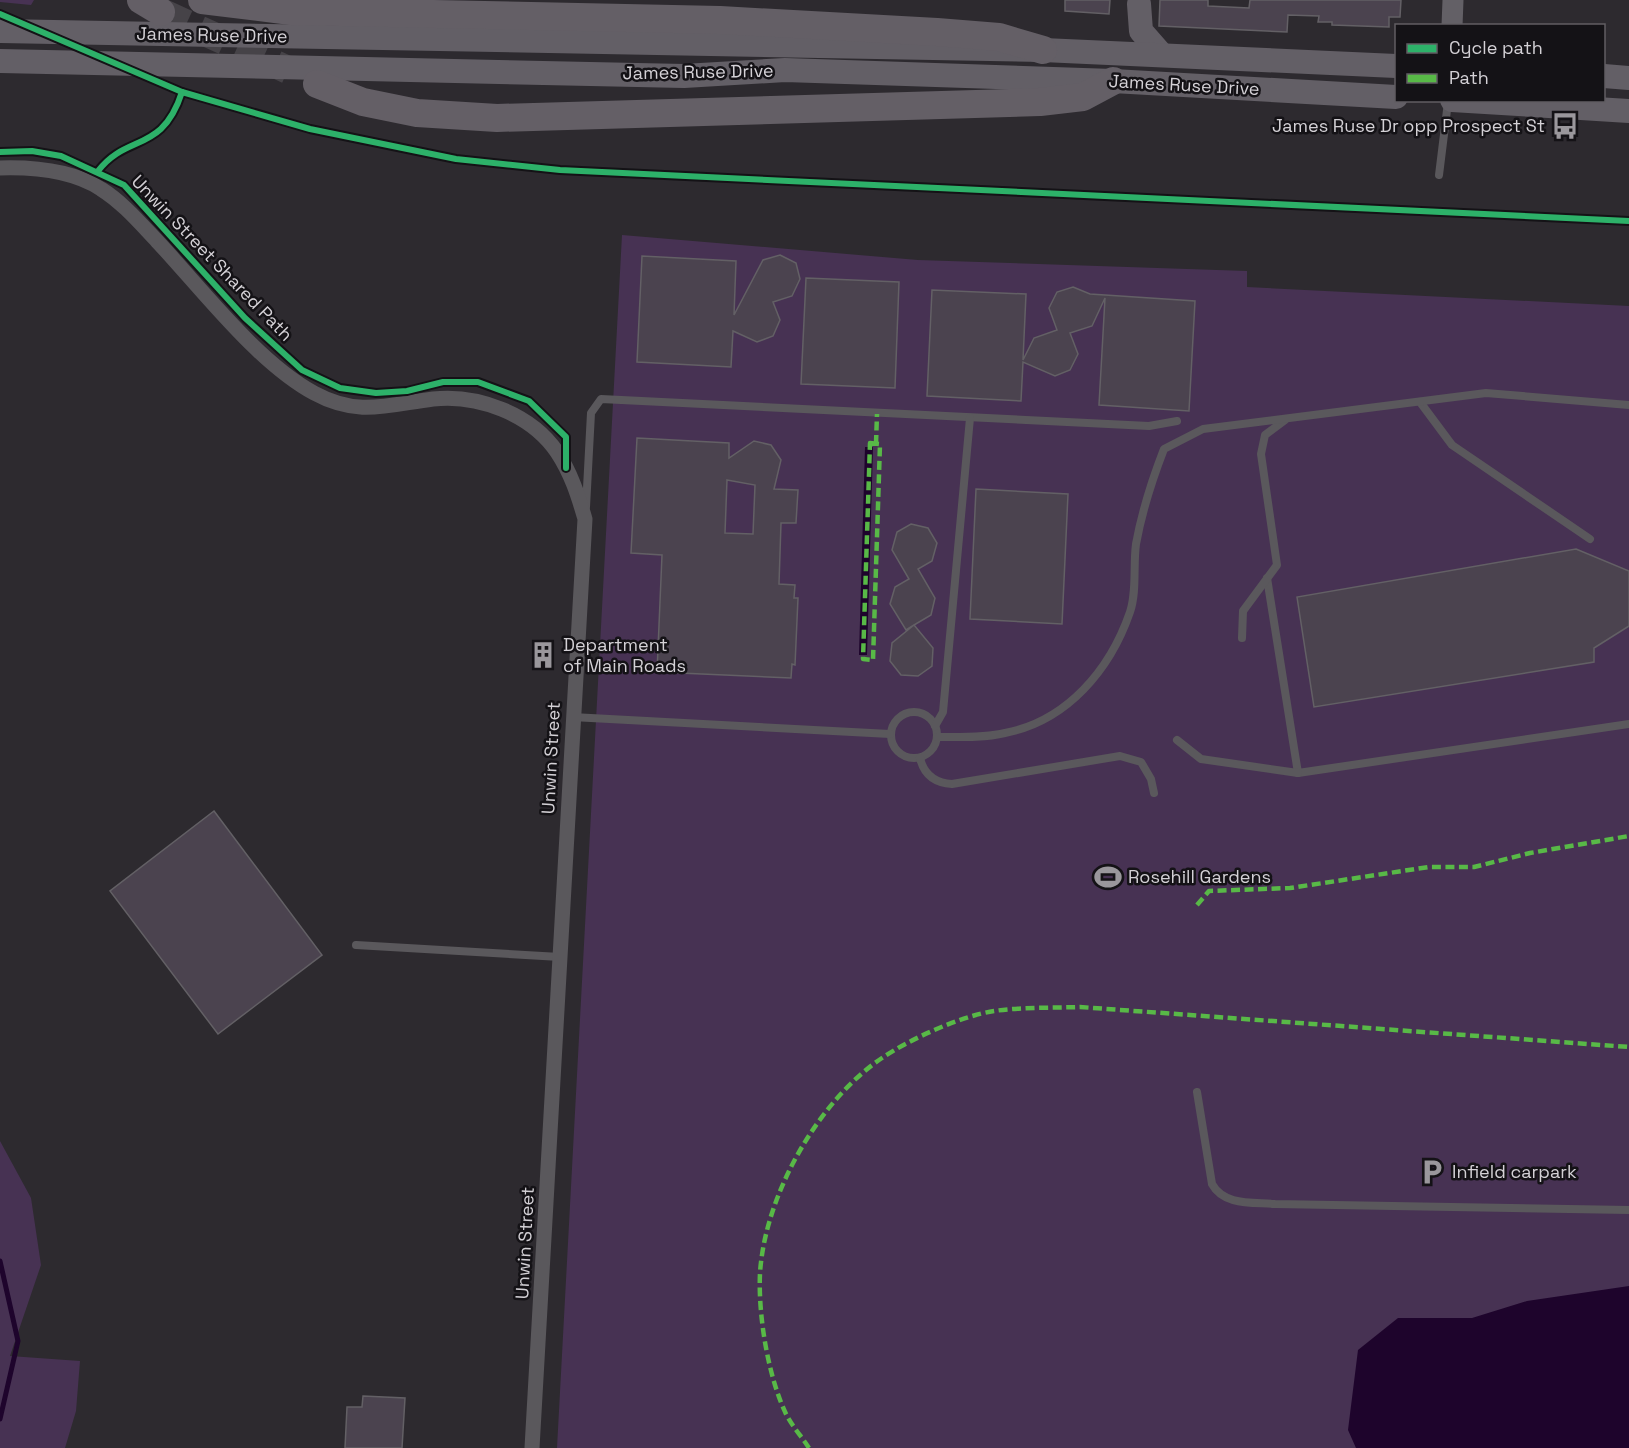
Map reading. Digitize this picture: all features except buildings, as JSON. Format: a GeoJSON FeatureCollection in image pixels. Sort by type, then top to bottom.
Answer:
{"type":"FeatureCollection","features":[{"type":"Feature","properties":{"kind":"highway"},"geometry":{"type":"LineString","coordinates":[[202,0],[291,11],[720,20],[937,32],[999,37],[1043,50]]}},
{"type":"Feature","properties":{"kind":"highway"},"geometry":{"type":"LineString","coordinates":[[317,84],[363,102],[417,113],[496,118],[1040,102],[1083,97],[1113,81]]}},
{"type":"Feature","properties":{"kind":"main road"},"geometry":{"type":"LineString","coordinates":[[1139,2],[1141,31],[1162,56]]}},
{"type":"Feature","properties":{"kind":"main road","name":"James Ruse Drive"},"geometry":{"type":"LineString","coordinates":[[0,31],[1043,50],[1395,66]]}},
{"type":"Feature","properties":{"kind":"main road","name":"James Ruse Drive"},"geometry":{"type":"LineString","coordinates":[[0,61],[684,76],[785,70],[1113,81],[1395,97]]}},
{"type":"Feature","properties":{"kind":"main road"},"geometry":{"type":"LineString","coordinates":[[1605,76],[1629,78]]}},
{"type":"Feature","properties":{"kind":"main road"},"geometry":{"type":"LineString","coordinates":[[1483,102],[1629,111]]}},
{"type":"Feature","properties":{"kind":"street"},"geometry":{"type":"LineString","coordinates":[[1452,24],[1453,0]]}},
{"type":"Feature","properties":{"kind":"street","name":"Unwin Street"},"geometry":{"type":"LineString","coordinates":[[0,168],[45,169],[86,181],[101,188],[139,221],[236,326],[295,381],[340,404],[377,409],[447,398],[478,402],[511,413],[542,435],[556,450],[577,491],[585,519],[532,1448]]}},
{"type":"Feature","properties":{"kind":"lane"},"geometry":{"type":"LineString","coordinates":[[1439,175],[1450,102]]}},
{"type":"Feature","properties":{"kind":"lane"},"geometry":{"type":"LineString","coordinates":[[937,737],[1005,734],[1043,721],[1083,692],[1110,656],[1131,610],[1140,526],[1146,495],[1164,449],[1203,429],[1486,393],[1629,405]]}},
{"type":"Feature","properties":{"kind":"lane"},"geometry":{"type":"LineString","coordinates":[[585,519],[591,413],[601,399],[1149,426],[1177,421]]}},
{"type":"Feature","properties":{"kind":"lane"},"geometry":{"type":"LineString","coordinates":[[1420,402],[1452,445],[1590,539]]}},
{"type":"Feature","properties":{"kind":"lane"},"geometry":{"type":"LineString","coordinates":[[935,726],[941,721],[943,712],[970,418]]}},
{"type":"Feature","properties":{"kind":"lane"},"geometry":{"type":"LineString","coordinates":[[1242,638],[1243,611],[1277,565],[1261,454],[1265,435],[1287,419]]}},
{"type":"Feature","properties":{"kind":"lane"},"geometry":{"type":"LineString","coordinates":[[1267,578],[1298,772]]}},
{"type":"Feature","properties":{"kind":"lane"},"geometry":{"type":"LineString","coordinates":[[909,712],[924,714],[935,726],[937,737],[932,750],[920,758],[913,759],[899,754],[894,748],[890,734],[896,720],[909,712]]}},
{"type":"Feature","properties":{"kind":"lane"},"geometry":{"type":"LineString","coordinates":[[572,717],[890,734]]}},
{"type":"Feature","properties":{"kind":"lane"},"geometry":{"type":"LineString","coordinates":[[1177,740],[1201,759],[1298,772],[1629,724]]}},
{"type":"Feature","properties":{"kind":"lane"},"geometry":{"type":"LineString","coordinates":[[920,758],[929,776],[936,781],[952,784],[1120,756],[1141,762],[1151,779],[1154,793]]}},
{"type":"Feature","properties":{"kind":"lane"},"geometry":{"type":"LineString","coordinates":[[356,945],[560,957]]}},
{"type":"Feature","properties":{"kind":"lane"},"geometry":{"type":"LineString","coordinates":[[1197,1092],[1212,1184],[1215,1190],[1230,1200],[1275,1203],[1629,1210]]}},
{"type":"Feature","properties":{"kind":"shaded area"},"geometry":{"type":"Polygon","coordinates":[[[0,0],[34,0],[31,5],[0,2],[0,0]]]}},
{"type":"Feature","properties":{"kind":"shaded area","name":"Rosehill Gardens"},"geometry":{"type":"Polygon","coordinates":[[[622,235],[918,260],[1247,271],[1247,287],[1629,306],[1629,1448],[557,1448],[622,235]]]}},
{"type":"Feature","properties":{"kind":"shaded area"},"geometry":{"type":"Polygon","coordinates":[[[865,447],[873,447],[867,655],[859,655],[865,447]]]}},
{"type":"Feature","properties":{"kind":"shaded area"},"geometry":{"type":"Polygon","coordinates":[[[0,1141],[31,1198],[41,1265],[10,1356],[80,1361],[76,1411],[65,1448],[0,1448],[0,1141]]]}},
{"type":"Feature","properties":{"kind":"shaded area"},"geometry":{"type":"Polygon","coordinates":[[[1629,1286],[1629,1448],[1356,1448],[1348,1430],[1358,1350],[1398,1318],[1472,1318],[1527,1301],[1629,1286]]]}},
{"type":"Feature","properties":{"kind":"waterway"},"geometry":{"type":"LineString","coordinates":[[0,1261],[18,1341],[0,1419]]}},
{"type":"Feature","properties":{"kind":"tunnel"},"geometry":{"type":"LineString","coordinates":[[161,12],[288,70]]}},
{"type":"Feature","properties":{"kind":"marked path"},"geometry":{"type":"LineString","coordinates":[[876,444],[877,414]]}},
{"type":"Feature","properties":{"kind":"marked path"},"geometry":{"type":"LineString","coordinates":[[870,443],[880,444],[873,660],[863,659],[870,443]]}},
{"type":"Feature","properties":{"kind":"marked path"},"geometry":{"type":"LineString","coordinates":[[1197,905],[1209,891],[1290,888],[1429,867],[1474,867],[1530,853],[1629,836]]}},
{"type":"Feature","properties":{"kind":"marked path"},"geometry":{"type":"LineString","coordinates":[[809,1448],[791,1423],[780,1399],[769,1364],[763,1326],[760,1273],[764,1243],[772,1213],[799,1152],[837,1099],[859,1076],[882,1058],[921,1036],[951,1023],[994,1011],[1080,1007],[1629,1047]]}},
{"type":"Feature","properties":{"kind":"cycle path"},"geometry":{"type":"LineString","coordinates":[[0,14],[182,92],[310,129],[456,159],[560,170],[1629,221]]}},
{"type":"Feature","properties":{"kind":"cycle path"},"geometry":{"type":"LineString","coordinates":[[98,171],[109,159],[154,134],[165,125],[174,112],[182,92]]}},
{"type":"Feature","properties":{"kind":"cycle path","name":"Unwin Street Shared Path"},"geometry":{"type":"LineString","coordinates":[[0,152],[32,151],[61,156],[124,185],[245,318],[302,370],[340,388],[376,393],[407,391],[443,382],[478,382],[529,401],[566,437],[566,468]]}},
{"type":"Feature","properties":{"kind":"place","name":"James Ruse Dr opp Prospect St"},"geometry":{"type":"Point","coordinates":[1565,126]}},
{"type":"Feature","properties":{"kind":"place","name":"Department of Main Roads"},"geometry":{"type":"Point","coordinates":[543,655]}},
{"type":"Feature","properties":{"kind":"place","name":"Rosehill Gardens"},"geometry":{"type":"Point","coordinates":[1108,877]}},
{"type":"Feature","properties":{"kind":"place","name":"Infield carpark"},"geometry":{"type":"Point","coordinates":[1432,1172]}}]}
